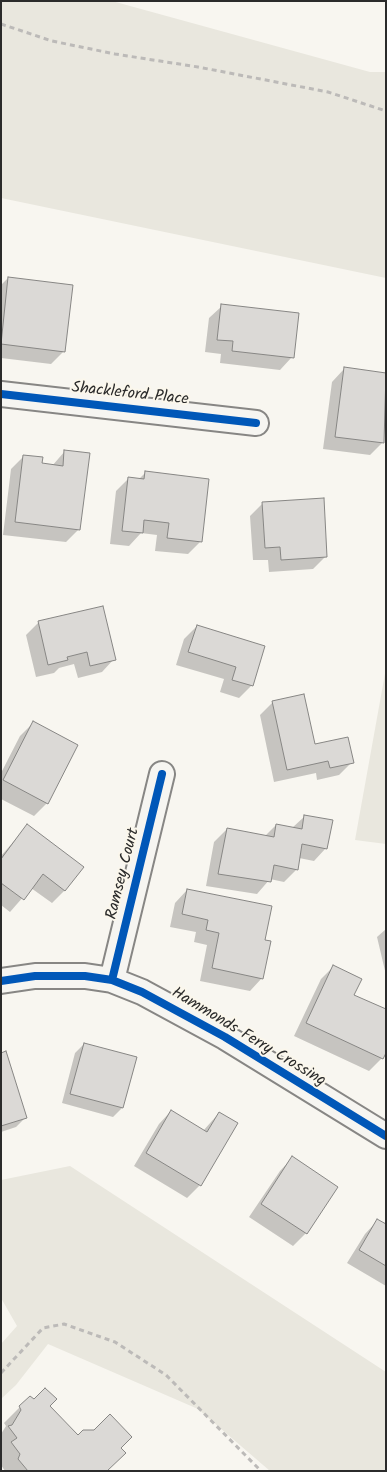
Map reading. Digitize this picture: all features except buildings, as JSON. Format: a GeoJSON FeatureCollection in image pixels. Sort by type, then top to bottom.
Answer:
{"type":"FeatureCollection","features":[{"type":"Feature","properties":{"kind":"street","name":"Shackleford Place"},"geometry":{"type":"LineString","coordinates":[[1,394],[256,423]]}},
{"type":"Feature","properties":{"kind":"street","name":"Ramsey Court"},"geometry":{"type":"LineString","coordinates":[[112,980],[162,774]]}},
{"type":"Feature","properties":{"kind":"street","name":"Hammonds Ferry Crossing"},"geometry":{"type":"LineString","coordinates":[[1,981],[62,975],[112,980],[142,992],[184,1014],[386,1136]]}},
{"type":"Feature","properties":{"kind":"path"},"geometry":{"type":"LineString","coordinates":[[1,24],[52,41],[328,92],[386,111]]}},
{"type":"Feature","properties":{"kind":"path"},"geometry":{"type":"LineString","coordinates":[[1,1373],[43,1328],[64,1324],[115,1342],[166,1375],[260,1471]]}},
{"type":"Feature","properties":{"kind":"shaded area"},"geometry":{"type":"Polygon","coordinates":[[[1,1],[112,1],[370,72],[386,72],[386,278],[1,198],[1,1]]]}},
{"type":"Feature","properties":{"kind":"shaded area"},"geometry":{"type":"Polygon","coordinates":[[[386,668],[386,844],[355,840],[386,668]]]}},
{"type":"Feature","properties":{"kind":"shaded area"},"geometry":{"type":"Polygon","coordinates":[[[70,1166],[386,1372],[386,1471],[270,1471],[198,1409],[48,1344],[16,1385],[1,1399],[1,1344],[17,1326],[1,1298],[1,1180],[70,1166]]]}},
{"type":"Feature","properties":{"kind":"cycle path"},"geometry":{"type":"LineString","coordinates":[[1,394],[256,423]]}},
{"type":"Feature","properties":{"kind":"cycle path"},"geometry":{"type":"LineString","coordinates":[[112,980],[162,774]]}},
{"type":"Feature","properties":{"kind":"cycle path"},"geometry":{"type":"LineString","coordinates":[[1,981],[35,976],[85,976],[112,980],[142,992],[225,1037],[386,1136]]}}]}
